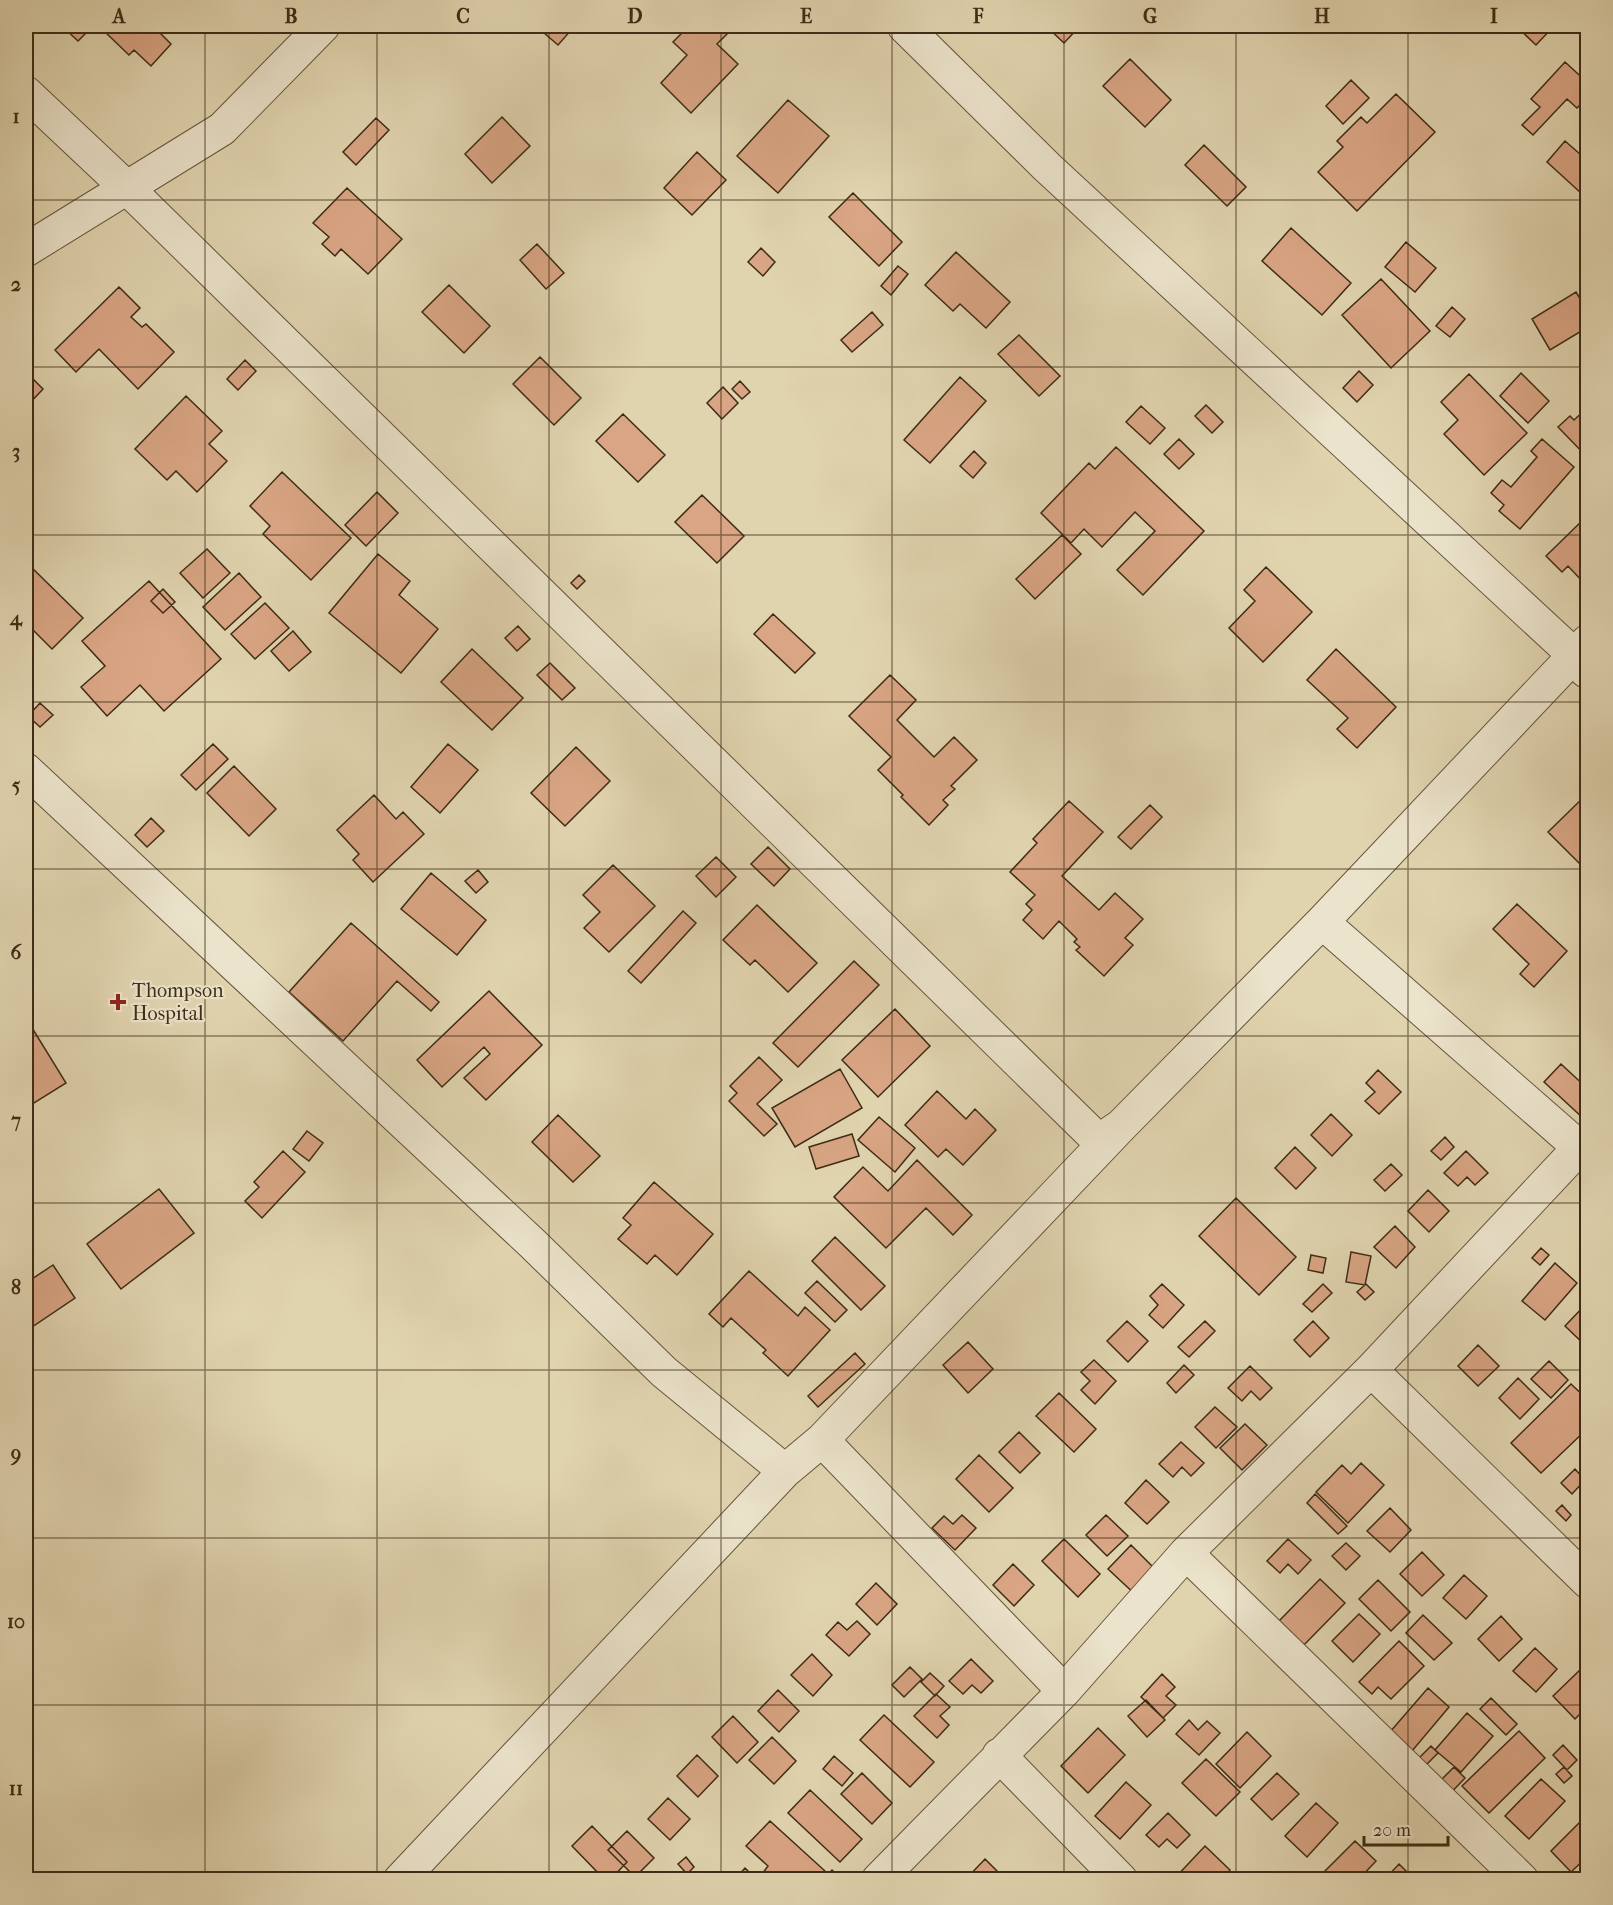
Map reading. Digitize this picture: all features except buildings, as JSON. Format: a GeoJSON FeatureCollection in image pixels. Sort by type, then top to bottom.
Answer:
{"type":"FeatureCollection","features":[{"type":"Feature","properties":{"kind":"street"},"geometry":{"type":"LineString","coordinates":[[26,250],[222,129],[323,26]]}},
{"type":"Feature","properties":{"kind":"street"},"geometry":{"type":"LineString","coordinates":[[400,1880],[785,1471],[822,1440],[1121,1126],[1583,656],[1047,167],[904,26]]}},
{"type":"Feature","properties":{"kind":"street"},"geometry":{"type":"LineString","coordinates":[[26,93],[127,188],[1099,1142],[1121,1126]]}},
{"type":"Feature","properties":{"kind":"street"},"geometry":{"type":"LineString","coordinates":[[26,770],[517,1228],[664,1372],[785,1471]]}},
{"type":"Feature","properties":{"kind":"street"},"geometry":{"type":"LineString","coordinates":[[878,1880],[1064,1691],[1186,1553],[1371,1370],[1584,1151],[1322,922]]}},
{"type":"Feature","properties":{"kind":"street"},"geometry":{"type":"LineString","coordinates":[[1371,1370],[1587,1582]]}},
{"type":"Feature","properties":{"kind":"street"},"geometry":{"type":"LineString","coordinates":[[822,1440],[1064,1691]]}},
{"type":"Feature","properties":{"kind":"street"},"geometry":{"type":"LineString","coordinates":[[1186,1553],[1522,1880]]}},
{"type":"Feature","properties":{"kind":"street"},"geometry":{"type":"LineString","coordinates":[[999,1755],[1121,1880]]}},
{"type":"Feature","properties":{"kind":"place","name":"Thompson Hospital"},"geometry":{"type":"Point","coordinates":[118,1002]}}]}
